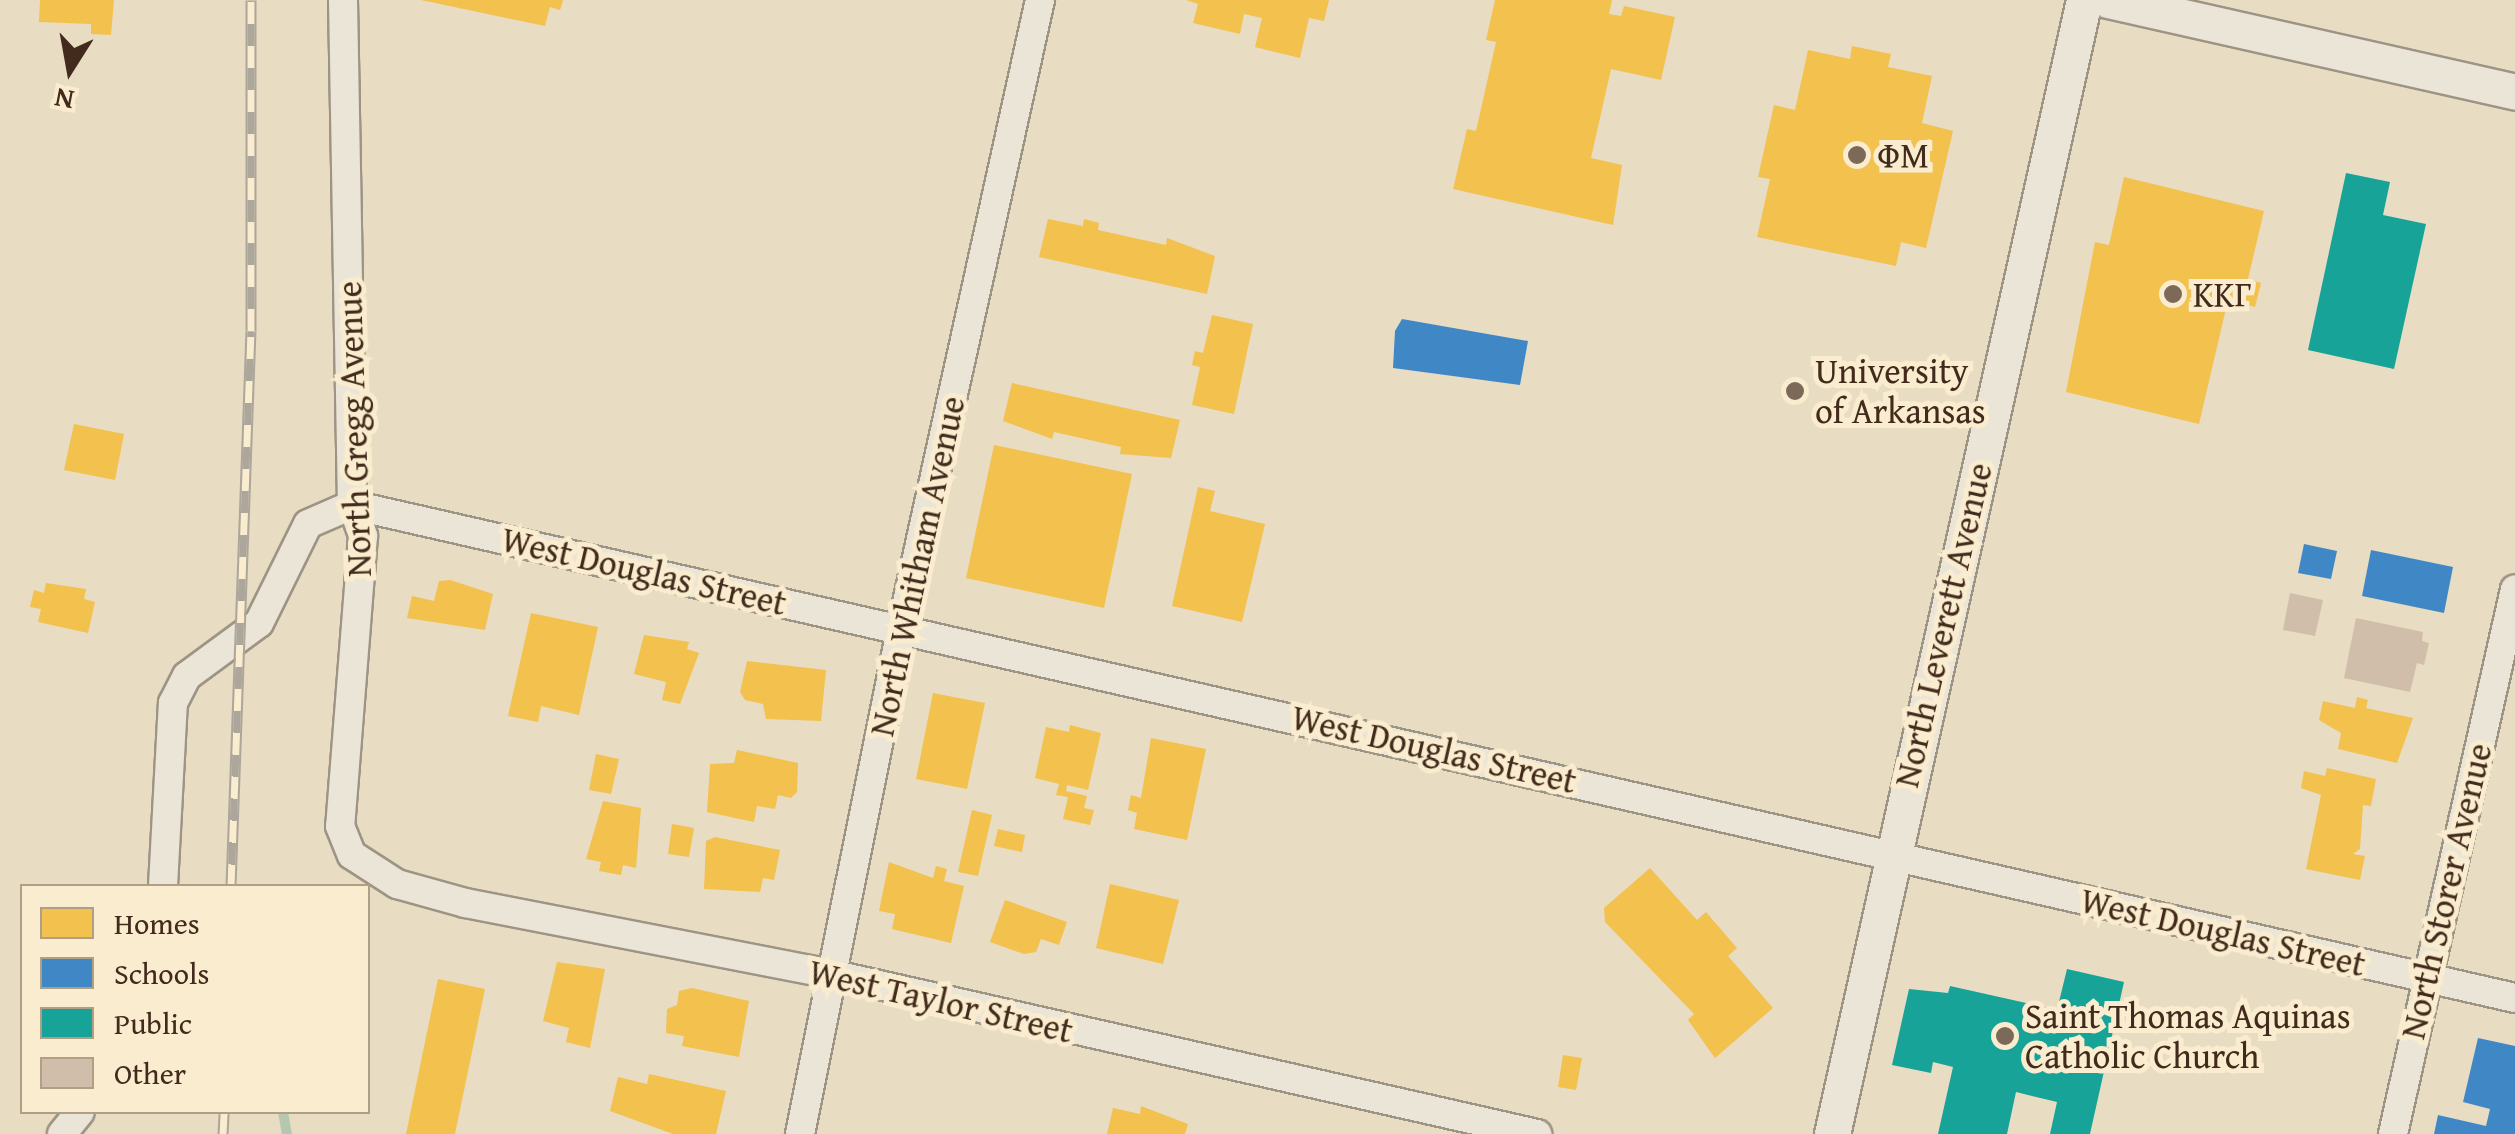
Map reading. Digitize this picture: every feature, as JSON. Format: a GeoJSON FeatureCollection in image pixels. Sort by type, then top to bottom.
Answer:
{"type":"FeatureCollection","features":[{"type":"Feature","properties":{"kind":"street","name":"North Gregg Avenue"},"geometry":{"type":"LineString","coordinates":[[343,0],[352,505],[363,536],[340,826],[352,854]]}},
{"type":"Feature","properties":{"kind":"street","name":"North Whitham Avenue"},"geometry":{"type":"LineString","coordinates":[[800,1134],[901,630],[1040,0]]}},
{"type":"Feature","properties":{"kind":"street","name":"North Leverett Avenue"},"geometry":{"type":"LineString","coordinates":[[1832,1134],[2084,0]]}},
{"type":"Feature","properties":{"kind":"street"},"geometry":{"type":"LineString","coordinates":[[2108,0],[2515,92]]}},
{"type":"Feature","properties":{"kind":"street","name":"West Douglas Street"},"geometry":{"type":"LineString","coordinates":[[352,505],[2515,998]]}},
{"type":"Feature","properties":{"kind":"street"},"geometry":{"type":"LineString","coordinates":[[163,884],[173,703],[187,676],[259,623],[308,524],[352,505]]}},
{"type":"Feature","properties":{"kind":"street","name":"North Storer Avenue"},"geometry":{"type":"LineString","coordinates":[[2393,1134],[2515,589]]}},
{"type":"Feature","properties":{"kind":"street","name":"West Taylor Street"},"geometry":{"type":"LineString","coordinates":[[352,854],[397,884],[464,903],[834,975],[1537,1134]]}},
{"type":"Feature","properties":{"kind":"street"},"geometry":{"type":"LineString","coordinates":[[62,1134],[78,1114]]}},
{"type":"Feature","properties":{"kind":"building: Homes"},"geometry":{"type":"Polygon","coordinates":[[[40,0],[114,0],[111,35],[91,34],[91,24],[39,22],[40,0]]]}},
{"type":"Feature","properties":{"kind":"building: Homes"},"geometry":{"type":"Polygon","coordinates":[[[421,0],[563,0],[560,10],[550,7],[545,26],[421,0]]]}},
{"type":"Feature","properties":{"kind":"building: Homes"},"geometry":{"type":"Polygon","coordinates":[[[1186,0],[1329,0],[1324,21],[1309,18],[1300,58],[1255,47],[1262,18],[1244,14],[1240,34],[1193,23],[1198,4],[1186,0]]]}},
{"type":"Feature","properties":{"kind":"building: Homes"},"geometry":{"type":"Polygon","coordinates":[[[1495,0],[1612,0],[1609,14],[1621,16],[1624,6],[1675,17],[1661,80],[1611,69],[1591,158],[1622,165],[1613,225],[1453,189],[1467,129],[1476,131],[1496,42],[1486,40],[1495,0]]]}},
{"type":"Feature","properties":{"kind":"building: Homes","name":"ΦΜ"},"geometry":{"type":"Polygon","coordinates":[[[1852,46],[1891,54],[1888,67],[1932,76],[1922,123],[1953,131],[1926,248],[1901,242],[1896,266],[1757,237],[1770,179],[1758,177],[1774,105],[1795,110],[1808,50],[1850,59],[1852,46]]]}},
{"type":"Feature","properties":{"kind":"building: Homes","name":"ΚΚΓ"},"geometry":{"type":"Polygon","coordinates":[[[2124,177],[2264,211],[2248,279],[2261,283],[2255,307],[2228,300],[2199,424],[2066,392],[2095,242],[2109,245],[2124,177]]]}},
{"type":"Feature","properties":{"kind":"building: Homes"},"geometry":{"type":"Polygon","coordinates":[[[1048,219],[1083,226],[1084,219],[1099,223],[1098,230],[1166,245],[1167,238],[1215,256],[1207,294],[1039,257],[1048,219]]]}},
{"type":"Feature","properties":{"kind":"building: Homes"},"geometry":{"type":"Polygon","coordinates":[[[1212,315],[1253,324],[1234,414],[1192,405],[1200,367],[1192,365],[1195,351],[1203,353],[1212,315]]]}},
{"type":"Feature","properties":{"kind":"building: Homes"},"geometry":{"type":"Polygon","coordinates":[[[1012,383],[1180,420],[1171,458],[1120,454],[1121,447],[1054,432],[1052,439],[1003,421],[1012,383]]]}},
{"type":"Feature","properties":{"kind":"building: Homes"},"geometry":{"type":"Polygon","coordinates":[[[74,424],[124,434],[115,480],[64,470],[74,424]]]}},
{"type":"Feature","properties":{"kind":"building: Homes"},"geometry":{"type":"Polygon","coordinates":[[[994,445],[1132,474],[1104,608],[966,578],[994,445]]]}},
{"type":"Feature","properties":{"kind":"building: Homes"},"geometry":{"type":"Polygon","coordinates":[[[1198,487],[1215,491],[1210,511],[1265,524],[1242,622],[1172,606],[1198,487]]]}},
{"type":"Feature","properties":{"kind":"building: Homes"},"geometry":{"type":"Polygon","coordinates":[[[450,580],[493,594],[485,630],[407,618],[412,596],[434,601],[439,581],[450,580]]]}},
{"type":"Feature","properties":{"kind":"building: Homes"},"geometry":{"type":"Polygon","coordinates":[[[46,583],[86,589],[84,599],[95,602],[88,633],[38,622],[41,609],[30,607],[34,590],[44,593],[46,583]]]}},
{"type":"Feature","properties":{"kind":"building: Homes"},"geometry":{"type":"Polygon","coordinates":[[[531,613],[598,627],[579,715],[541,706],[538,722],[508,716],[531,613]]]}},
{"type":"Feature","properties":{"kind":"building: Homes"},"geometry":{"type":"Polygon","coordinates":[[[644,635],[689,642],[687,649],[699,653],[680,704],[662,700],[666,682],[634,674],[644,635]]]}},
{"type":"Feature","properties":{"kind":"building: Homes"},"geometry":{"type":"Polygon","coordinates":[[[747,661],[826,670],[821,721],[766,719],[763,704],[745,700],[740,692],[747,661]]]}},
{"type":"Feature","properties":{"kind":"building: Homes"},"geometry":{"type":"Polygon","coordinates":[[[933,693],[985,703],[967,789],[916,779],[933,693]]]}},
{"type":"Feature","properties":{"kind":"building: Homes"},"geometry":{"type":"Polygon","coordinates":[[[2357,697],[2368,700],[2366,708],[2413,718],[2397,763],[2338,749],[2341,733],[2319,720],[2323,701],[2355,708],[2357,697]]]}},
{"type":"Feature","properties":{"kind":"building: Homes"},"geometry":{"type":"Polygon","coordinates":[[[1070,725],[1101,733],[1088,790],[1067,785],[1066,791],[1087,796],[1084,808],[1094,810],[1090,825],[1063,819],[1068,797],[1056,795],[1059,784],[1035,778],[1046,727],[1069,732],[1070,725]]]}},
{"type":"Feature","properties":{"kind":"building: Homes"},"geometry":{"type":"Polygon","coordinates":[[[1151,738],[1206,749],[1187,840],[1134,829],[1137,813],[1128,810],[1131,795],[1141,798],[1151,738]]]}},
{"type":"Feature","properties":{"kind":"building: Homes"},"geometry":{"type":"Polygon","coordinates":[[[737,750],[798,763],[797,792],[791,798],[778,795],[775,809],[757,806],[754,822],[707,812],[710,764],[734,763],[737,750]]]}},
{"type":"Feature","properties":{"kind":"building: Homes"},"geometry":{"type":"Polygon","coordinates":[[[596,754],[619,759],[611,794],[589,790],[596,754]]]}},
{"type":"Feature","properties":{"kind":"building: Homes"},"geometry":{"type":"Polygon","coordinates":[[[2327,768],[2376,779],[2371,806],[2363,805],[2360,849],[2353,854],[2365,856],[2360,880],[2306,869],[2321,795],[2301,788],[2304,771],[2325,776],[2327,768]]]}},
{"type":"Feature","properties":{"kind":"building: Homes"},"geometry":{"type":"Polygon","coordinates":[[[603,801],[641,808],[636,868],[623,865],[621,875],[599,871],[601,862],[586,859],[603,801]]]}},
{"type":"Feature","properties":{"kind":"building: Homes"},"geometry":{"type":"Polygon","coordinates":[[[972,810],[992,815],[978,876],[958,872],[972,810]]]}},
{"type":"Feature","properties":{"kind":"building: Homes"},"geometry":{"type":"Polygon","coordinates":[[[672,824],[694,828],[689,857],[668,854],[672,824]]]}},
{"type":"Feature","properties":{"kind":"building: Homes"},"geometry":{"type":"Polygon","coordinates":[[[998,829],[1025,835],[1022,852],[994,846],[998,829]]]}},
{"type":"Feature","properties":{"kind":"building: Homes"},"geometry":{"type":"Polygon","coordinates":[[[715,837],[780,850],[774,880],[763,878],[760,892],[704,889],[706,841],[715,837]]]}},
{"type":"Feature","properties":{"kind":"building: Homes"},"geometry":{"type":"Polygon","coordinates":[[[889,862],[933,878],[936,866],[947,869],[944,881],[964,886],[951,943],[892,929],[895,914],[879,911],[889,862]]]}},
{"type":"Feature","properties":{"kind":"building: Homes"},"geometry":{"type":"Polygon","coordinates":[[[1650,868],[1697,920],[1706,912],[1737,948],[1728,956],[1773,1008],[1715,1058],[1688,1020],[1694,1014],[1605,922],[1604,908],[1650,868]]]}},
{"type":"Feature","properties":{"kind":"building: Homes"},"geometry":{"type":"Polygon","coordinates":[[[1110,884],[1179,900],[1163,964],[1096,948],[1110,884]]]}},
{"type":"Feature","properties":{"kind":"building: Homes"},"geometry":{"type":"Polygon","coordinates":[[[1005,900],[1067,922],[1059,945],[1041,939],[1036,952],[1024,954],[990,942],[1005,900]]]}},
{"type":"Feature","properties":{"kind":"building: Homes"},"geometry":{"type":"Polygon","coordinates":[[[557,962],[605,969],[590,1048],[566,1042],[569,1028],[543,1021],[557,962]]]}},
{"type":"Feature","properties":{"kind":"building: Homes"},"geometry":{"type":"Polygon","coordinates":[[[438,979],[485,989],[455,1134],[406,1134],[438,979]]]}},
{"type":"Feature","properties":{"kind":"building: Homes"},"geometry":{"type":"Polygon","coordinates":[[[692,988],[749,1001],[739,1057],[682,1046],[684,1036],[666,1033],[667,1009],[677,1005],[679,991],[692,988]]]}},
{"type":"Feature","properties":{"kind":"building: Homes"},"geometry":{"type":"Polygon","coordinates":[[[1563,1055],[1582,1058],[1576,1090],[1558,1087],[1563,1055]]]}},
{"type":"Feature","properties":{"kind":"building: Homes"},"geometry":{"type":"Polygon","coordinates":[[[649,1074],[726,1091],[716,1134],[673,1134],[610,1111],[618,1077],[647,1084],[649,1074]]]}},
{"type":"Feature","properties":{"kind":"building: Homes"},"geometry":{"type":"Polygon","coordinates":[[[1141,1106],[1188,1124],[1185,1134],[1107,1134],[1113,1108],[1140,1114],[1141,1106]]]}},
{"type":"Feature","properties":{"kind":"building: Schools"},"geometry":{"type":"Polygon","coordinates":[[[1402,319],[1528,341],[1520,385],[1393,368],[1395,331],[1402,319]]]}},
{"type":"Feature","properties":{"kind":"building: Schools"},"geometry":{"type":"Polygon","coordinates":[[[2304,544],[2337,551],[2331,579],[2298,573],[2304,544]]]}},
{"type":"Feature","properties":{"kind":"building: Schools"},"geometry":{"type":"Polygon","coordinates":[[[2371,550],[2453,567],[2444,613],[2362,596],[2371,550]]]}},
{"type":"Feature","properties":{"kind":"building: Schools"},"geometry":{"type":"Polygon","coordinates":[[[2478,1038],[2515,1046],[2515,1134],[2434,1134],[2438,1115],[2486,1126],[2490,1109],[2463,1102],[2478,1038]]]}},
{"type":"Feature","properties":{"kind":"building: Public"},"geometry":{"type":"Polygon","coordinates":[[[2346,173],[2390,182],[2383,215],[2426,224],[2394,369],[2308,350],[2346,173]]]}},
{"type":"Feature","properties":{"kind":"building: Public","name":"Saint Thomas Aquinas Catholic Church"},"geometry":{"type":"Polygon","coordinates":[[[2067,969],[2124,982],[2090,1134],[2050,1134],[2057,1102],[2016,1092],[2007,1134],[1938,1134],[1953,1067],[1933,1062],[1931,1073],[1892,1065],[1909,989],[1948,993],[1950,986],[2057,1010],[2067,969]]]}},
{"type":"Feature","properties":{"kind":"building: Other"},"geometry":{"type":"Polygon","coordinates":[[[2290,593],[2323,600],[2315,636],[2283,630],[2290,593]]]}},
{"type":"Feature","properties":{"kind":"building: Other"},"geometry":{"type":"Polygon","coordinates":[[[2356,618],[2423,632],[2422,641],[2429,643],[2424,665],[2417,663],[2410,692],[2344,678],[2356,618]]]}},
{"type":"Feature","properties":{"kind":"waterway"},"geometry":{"type":"LineString","coordinates":[[283,1114],[287,1134]]}},
{"type":"Feature","properties":{"kind":"railway"},"geometry":{"type":"LineString","coordinates":[[231,884],[251,331],[251,0]]}},
{"type":"Feature","properties":{"kind":"railway"},"geometry":{"type":"LineString","coordinates":[[223,1134],[224,1114]]}},
{"type":"Feature","properties":{"kind":"place","name":"ΦΜ"},"geometry":{"type":"Point","coordinates":[1857,155]}},
{"type":"Feature","properties":{"kind":"place","name":"ΚΚΓ"},"geometry":{"type":"Point","coordinates":[2173,294]}},
{"type":"Feature","properties":{"kind":"place","name":"University of Arkansas"},"geometry":{"type":"Point","coordinates":[1795,391]}},
{"type":"Feature","properties":{"kind":"place","name":"Saint Thomas Aquinas Catholic Church"},"geometry":{"type":"Point","coordinates":[2005,1036]}}]}
